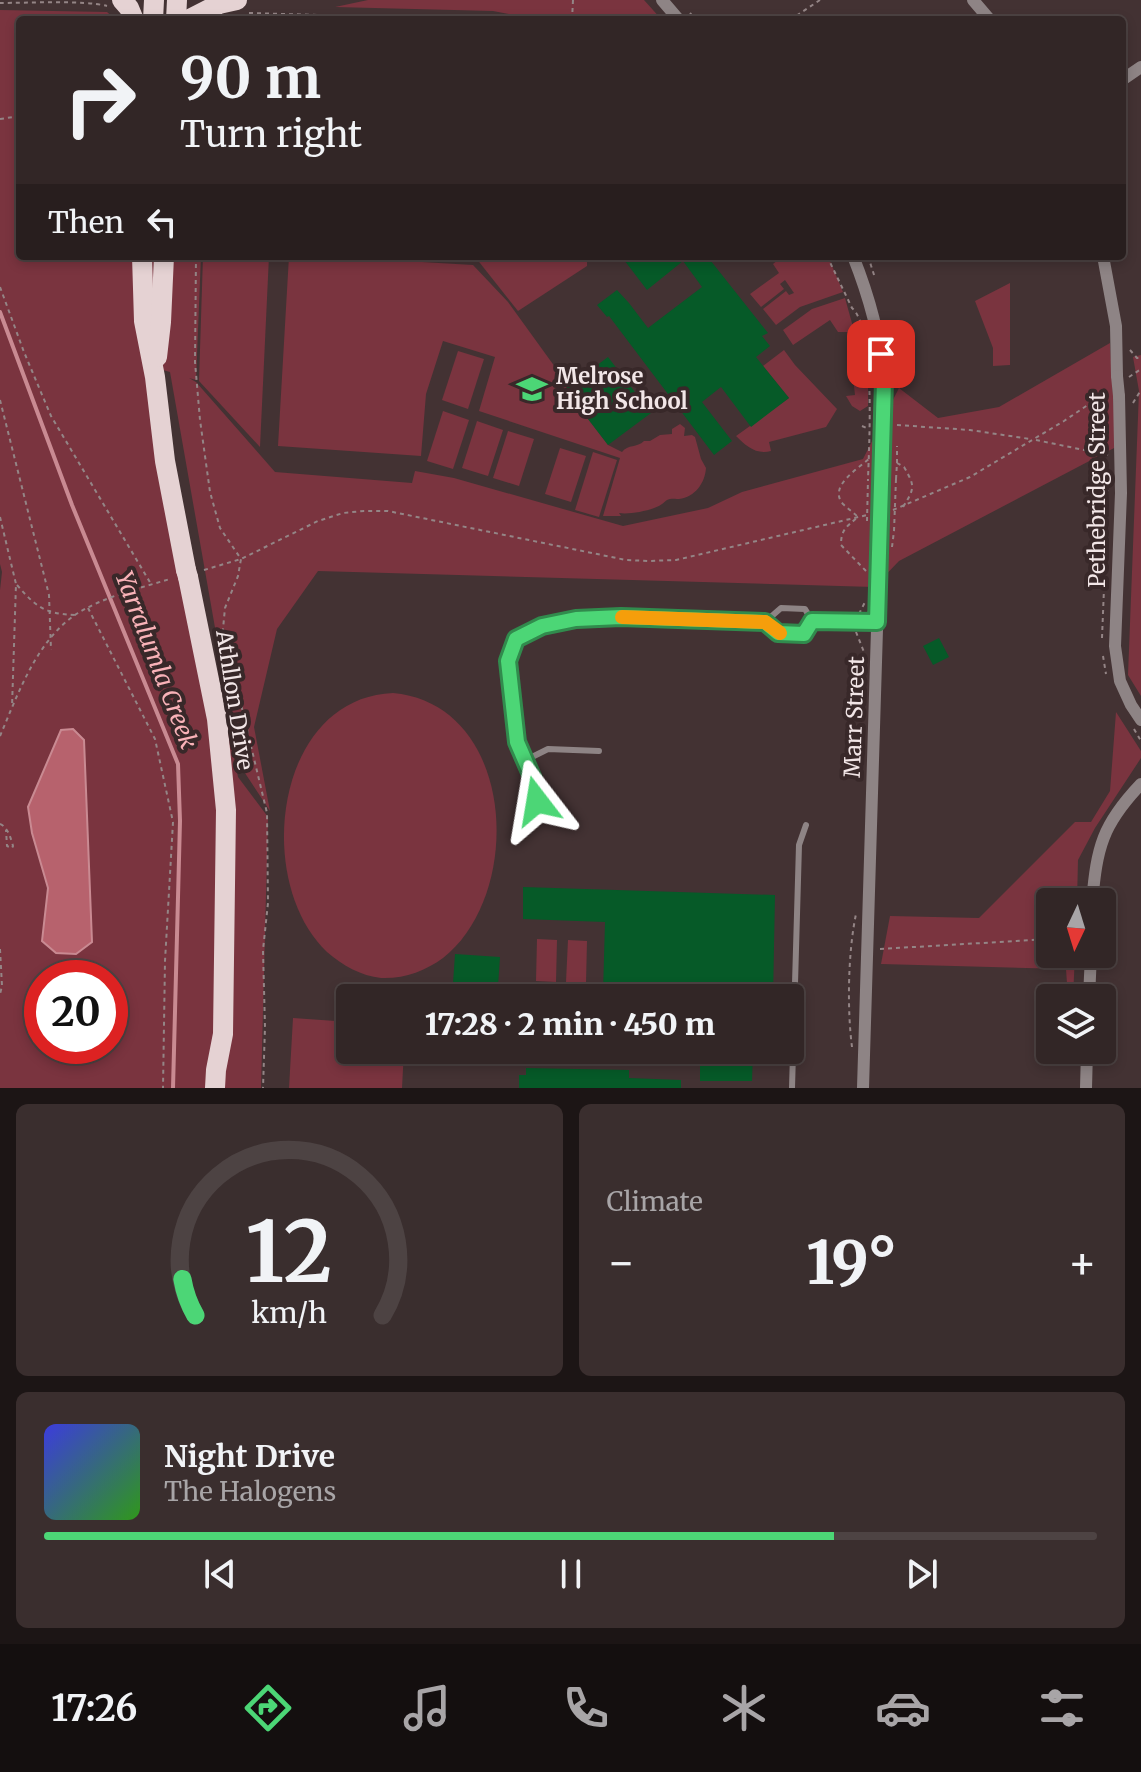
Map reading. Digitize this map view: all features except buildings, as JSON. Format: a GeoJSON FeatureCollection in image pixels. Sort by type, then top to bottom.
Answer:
{"type":"FeatureCollection","features":[{"type":"Feature","properties":{"kind":"main road"},"geometry":{"type":"LineString","coordinates":[[116,4],[129,8],[132,16]]}},
{"type":"Feature","properties":{"kind":"main road"},"geometry":{"type":"LineString","coordinates":[[196,16],[219,4],[239,6]]}},
{"type":"Feature","properties":{"kind":"main road","name":"Athllon Drive"},"geometry":{"type":"LineString","coordinates":[[142,260],[144,321],[155,377],[165,461],[217,719],[226,810],[223,1034],[227,1088]]}},
{"type":"Feature","properties":{"kind":"main road","name":"Athllon Drive"},"geometry":{"type":"LineString","coordinates":[[155,377],[164,260]]}},
{"type":"Feature","properties":{"kind":"main road","name":"Athllon Drive"},"geometry":{"type":"LineString","coordinates":[[215,1088],[223,1034]]}},
{"type":"Feature","properties":{"kind":"street"},"geometry":{"type":"LineString","coordinates":[[662,0],[676,16]]}},
{"type":"Feature","properties":{"kind":"street"},"geometry":{"type":"LineString","coordinates":[[973,0],[987,16]]}},
{"type":"Feature","properties":{"kind":"street","name":"Marr Street"},"geometry":{"type":"LineString","coordinates":[[855,260],[877,328],[884,381],[873,531],[877,622],[863,1088]]}},
{"type":"Feature","properties":{"kind":"street","name":"Pethebridge Street"},"geometry":{"type":"LineString","coordinates":[[1104,260],[1116,326],[1120,384],[1121,493],[1115,646],[1120,681],[1141,720]]}},
{"type":"Feature","properties":{"kind":"street"},"geometry":{"type":"LineString","coordinates":[[1093,888],[1096,864],[1105,833],[1122,803],[1141,784]]}},
{"type":"Feature","properties":{"kind":"street"},"geometry":{"type":"LineString","coordinates":[[1086,1088],[1087,1064]]}},
{"type":"Feature","properties":{"kind":"lane"},"geometry":{"type":"LineString","coordinates":[[765,622],[781,608],[805,609],[812,621]]}},
{"type":"Feature","properties":{"kind":"lane"},"geometry":{"type":"LineString","coordinates":[[537,801],[533,779],[517,742],[508,661],[516,639],[542,626],[576,619],[621,617],[765,622],[778,633],[804,634],[812,621]]}},
{"type":"Feature","properties":{"kind":"lane"},"geometry":{"type":"LineString","coordinates":[[812,621],[877,622]]}},
{"type":"Feature","properties":{"kind":"lane"},"geometry":{"type":"LineString","coordinates":[[526,760],[548,749],[599,751]]}},
{"type":"Feature","properties":{"kind":"lane"},"geometry":{"type":"LineString","coordinates":[[792,1088],[799,845],[806,825]]}},
{"type":"Feature","properties":{"kind":"path"},"geometry":{"type":"LineString","coordinates":[[796,16],[820,0]]}},
{"type":"Feature","properties":{"kind":"path"},"geometry":{"type":"LineString","coordinates":[[0,3],[116,4]]}},
{"type":"Feature","properties":{"kind":"path"},"geometry":{"type":"LineString","coordinates":[[239,6],[423,16]]}},
{"type":"Feature","properties":{"kind":"path"},"geometry":{"type":"LineString","coordinates":[[196,260],[195,362],[210,492],[220,528],[241,559],[238,576],[225,608],[223,629],[267,813],[263,1088]]}},
{"type":"Feature","properties":{"kind":"path"},"geometry":{"type":"LineString","coordinates":[[829,260],[862,325],[870,382],[869,459],[875,479],[873,531]]}},
{"type":"Feature","properties":{"kind":"path"},"geometry":{"type":"LineString","coordinates":[[0,287],[51,416],[151,584]]}},
{"type":"Feature","properties":{"kind":"path"},"geometry":{"type":"LineString","coordinates":[[1124,343],[1137,358],[1141,358]]}},
{"type":"Feature","properties":{"kind":"path"},"geometry":{"type":"LineString","coordinates":[[886,512],[902,508],[970,477],[1141,369]]}},
{"type":"Feature","properties":{"kind":"path"},"geometry":{"type":"LineString","coordinates":[[1130,407],[1141,390]]}},
{"type":"Feature","properties":{"kind":"path"},"geometry":{"type":"LineString","coordinates":[[0,400],[49,595],[51,650]]}},
{"type":"Feature","properties":{"kind":"path"},"geometry":{"type":"LineString","coordinates":[[897,425],[970,430],[1109,455]]}},
{"type":"Feature","properties":{"kind":"path"},"geometry":{"type":"LineString","coordinates":[[862,426],[870,430]]}},
{"type":"Feature","properties":{"kind":"path"},"geometry":{"type":"LineString","coordinates":[[858,517],[842,503],[839,488],[869,459]]}},
{"type":"Feature","properties":{"kind":"path"},"geometry":{"type":"LineString","coordinates":[[894,531],[897,463],[904,467],[912,481],[913,491],[902,508]]}},
{"type":"Feature","properties":{"kind":"path"},"geometry":{"type":"LineString","coordinates":[[241,559],[318,521],[343,513],[364,511],[388,511],[626,560],[649,561],[676,560],[874,514]]}},
{"type":"Feature","properties":{"kind":"path"},"geometry":{"type":"LineString","coordinates":[[0,517],[16,584],[12,708]]}},
{"type":"Feature","properties":{"kind":"path"},"geometry":{"type":"LineString","coordinates":[[858,517],[846,526],[841,535],[841,545],[866,572],[867,558]]}},
{"type":"Feature","properties":{"kind":"path"},"geometry":{"type":"LineString","coordinates":[[16,584],[44,610],[75,615]]}},
{"type":"Feature","properties":{"kind":"path"},"geometry":{"type":"LineString","coordinates":[[0,736],[32,666],[51,638],[75,615],[120,595]]}},
{"type":"Feature","properties":{"kind":"path"},"geometry":{"type":"LineString","coordinates":[[864,653],[856,622],[866,600]]}},
{"type":"Feature","properties":{"kind":"path"},"geometry":{"type":"LineString","coordinates":[[88,608],[155,739],[173,822],[165,961],[163,1088]]}},
{"type":"Feature","properties":{"kind":"path"},"geometry":{"type":"LineString","coordinates":[[0,824],[6,830]]}},
{"type":"Feature","properties":{"kind":"path"},"geometry":{"type":"LineString","coordinates":[[853,1057],[849,1027],[851,951],[856,911]]}},
{"type":"Feature","properties":{"kind":"path"},"geometry":{"type":"LineString","coordinates":[[851,951],[1036,940]]}},
{"type":"Feature","properties":{"kind":"path"},"geometry":{"type":"LineString","coordinates":[[0,949],[0,994]]}},
{"type":"Feature","properties":{"kind":"shaded area"},"geometry":{"type":"Polygon","coordinates":[[[368,0],[644,0],[658,16],[519,16],[493,11],[335,7],[368,0]]]}},
{"type":"Feature","properties":{"kind":"shaded area"},"geometry":{"type":"Polygon","coordinates":[[[0,10],[107,12],[112,16],[16,16],[16,260],[201,260],[196,380],[189,378],[196,382],[275,472],[412,483],[415,471],[454,478],[623,526],[708,508],[742,492],[863,459],[899,388],[938,418],[999,407],[1110,343],[1116,447],[899,561],[874,587],[318,571],[277,629],[254,727],[270,811],[239,764],[170,372],[159,369],[167,428],[238,777],[268,817],[261,1088],[0,1088],[0,10]]]}},
{"type":"Feature","properties":{"kind":"shaded area"},"geometry":{"type":"Polygon","coordinates":[[[203,260],[269,260],[260,447],[199,381],[203,260]]]}},
{"type":"Feature","properties":{"kind":"shaded area"},"geometry":{"type":"Polygon","coordinates":[[[289,260],[387,260],[473,265],[508,302],[568,385],[565,389],[608,445],[622,452],[660,435],[672,434],[672,429],[680,424],[685,428],[684,436],[695,437],[706,468],[704,479],[690,495],[668,499],[663,504],[635,513],[603,516],[620,458],[479,411],[495,357],[443,341],[426,394],[421,456],[278,446],[289,260]]]}},
{"type":"Feature","properties":{"kind":"shaded area"},"geometry":{"type":"Polygon","coordinates":[[[478,260],[587,260],[587,266],[518,311],[478,260]]]}},
{"type":"Feature","properties":{"kind":"shaded area"},"geometry":{"type":"Polygon","coordinates":[[[778,260],[830,260],[843,292],[800,307],[776,325],[763,309],[786,291],[789,295],[794,293],[785,280],[780,284],[784,289],[761,307],[750,294],[779,273],[773,264],[778,260]]]}},
{"type":"Feature","properties":{"kind":"shaded area"},"geometry":{"type":"Polygon","coordinates":[[[1010,283],[1010,365],[993,366],[993,348],[975,301],[1010,283]]]}},
{"type":"Feature","properties":{"kind":"shaded area"},"geometry":{"type":"Polygon","coordinates":[[[845,298],[868,381],[868,406],[860,411],[852,406],[846,396],[855,395],[848,332],[838,332],[830,320],[793,345],[783,330],[812,309],[845,298]]]}},
{"type":"Feature","properties":{"kind":"shaded area"},"geometry":{"type":"Polygon","coordinates":[[[784,350],[837,409],[826,427],[769,442],[771,451],[756,451],[736,436],[789,398],[763,366],[784,350]]]}},
{"type":"Feature","properties":{"kind":"shaded area"},"geometry":{"type":"Polygon","coordinates":[[[458,351],[484,359],[468,409],[442,400],[458,351]]]}},
{"type":"Feature","properties":{"kind":"shaded area"},"geometry":{"type":"Polygon","coordinates":[[[1141,355],[1141,696],[1128,675],[1139,391],[1133,357],[1141,355]]]}},
{"type":"Feature","properties":{"kind":"shaded area"},"geometry":{"type":"Polygon","coordinates":[[[443,411],[469,420],[453,469],[427,461],[443,411]]]}},
{"type":"Feature","properties":{"kind":"shaded area"},"geometry":{"type":"Polygon","coordinates":[[[477,421],[503,430],[488,476],[462,468],[477,421]]]}},
{"type":"Feature","properties":{"kind":"shaded area"},"geometry":{"type":"Polygon","coordinates":[[[508,431],[534,439],[519,486],[493,478],[508,431]]]}},
{"type":"Feature","properties":{"kind":"shaded area"},"geometry":{"type":"Polygon","coordinates":[[[560,448],[586,456],[571,502],[545,494],[560,448]]]}},
{"type":"Feature","properties":{"kind":"shaded area"},"geometry":{"type":"Polygon","coordinates":[[[593,452],[617,460],[599,517],[575,510],[593,452]]]}},
{"type":"Feature","properties":{"kind":"shaded area"},"geometry":{"type":"Polygon","coordinates":[[[393,693],[434,705],[464,730],[484,764],[495,805],[496,848],[487,890],[470,928],[443,958],[429,967],[406,976],[381,978],[359,972],[333,957],[304,921],[289,883],[284,841],[288,798],[300,759],[322,726],[353,703],[393,693]]]}},
{"type":"Feature","properties":{"kind":"shaded area"},"geometry":{"type":"Polygon","coordinates":[[[1116,712],[1141,751],[1141,758],[1078,860],[1077,888],[1036,888],[1036,968],[1074,968],[1074,984],[1067,984],[1066,969],[881,964],[890,916],[979,918],[1075,822],[1091,822],[1110,791],[1116,712]]]}},
{"type":"Feature","properties":{"kind":"shaded area"},"geometry":{"type":"Polygon","coordinates":[[[73,729],[84,740],[92,942],[76,954],[56,953],[42,941],[48,888],[28,807],[61,730],[73,729]]]}},
{"type":"Feature","properties":{"kind":"shaded area"},"geometry":{"type":"Polygon","coordinates":[[[537,939],[557,940],[556,982],[536,981],[537,939]]]}},
{"type":"Feature","properties":{"kind":"shaded area"},"geometry":{"type":"Polygon","coordinates":[[[568,940],[587,941],[586,983],[566,982],[568,940]]]}},
{"type":"Feature","properties":{"kind":"shaded area"},"geometry":{"type":"Polygon","coordinates":[[[293,1018],[336,1021],[336,1064],[403,1064],[402,1088],[289,1088],[293,1018]]]}},
{"type":"Feature","properties":{"kind":"waterway","name":"Yarralumla Creek"},"geometry":{"type":"LineString","coordinates":[[0,312],[72,505],[178,764],[180,821],[173,1088]]}},
{"type":"Feature","properties":{"kind":"slow traffic"},"geometry":{"type":"LineString","coordinates":[[622,617],[765,622],[780,633]]}},
{"type":"Feature","properties":{"kind":"place","name":"Melrose High School"},"geometry":{"type":"Point","coordinates":[532,389]}},
{"type":"Feature","properties":{"kind":"route"},"geometry":{"type":"LineString","coordinates":[[537,801],[533,779],[517,742],[508,661],[516,639],[542,626],[576,619],[621,617],[765,622],[778,633],[804,634],[812,621],[877,622],[884,381],[881,354]]}}]}
